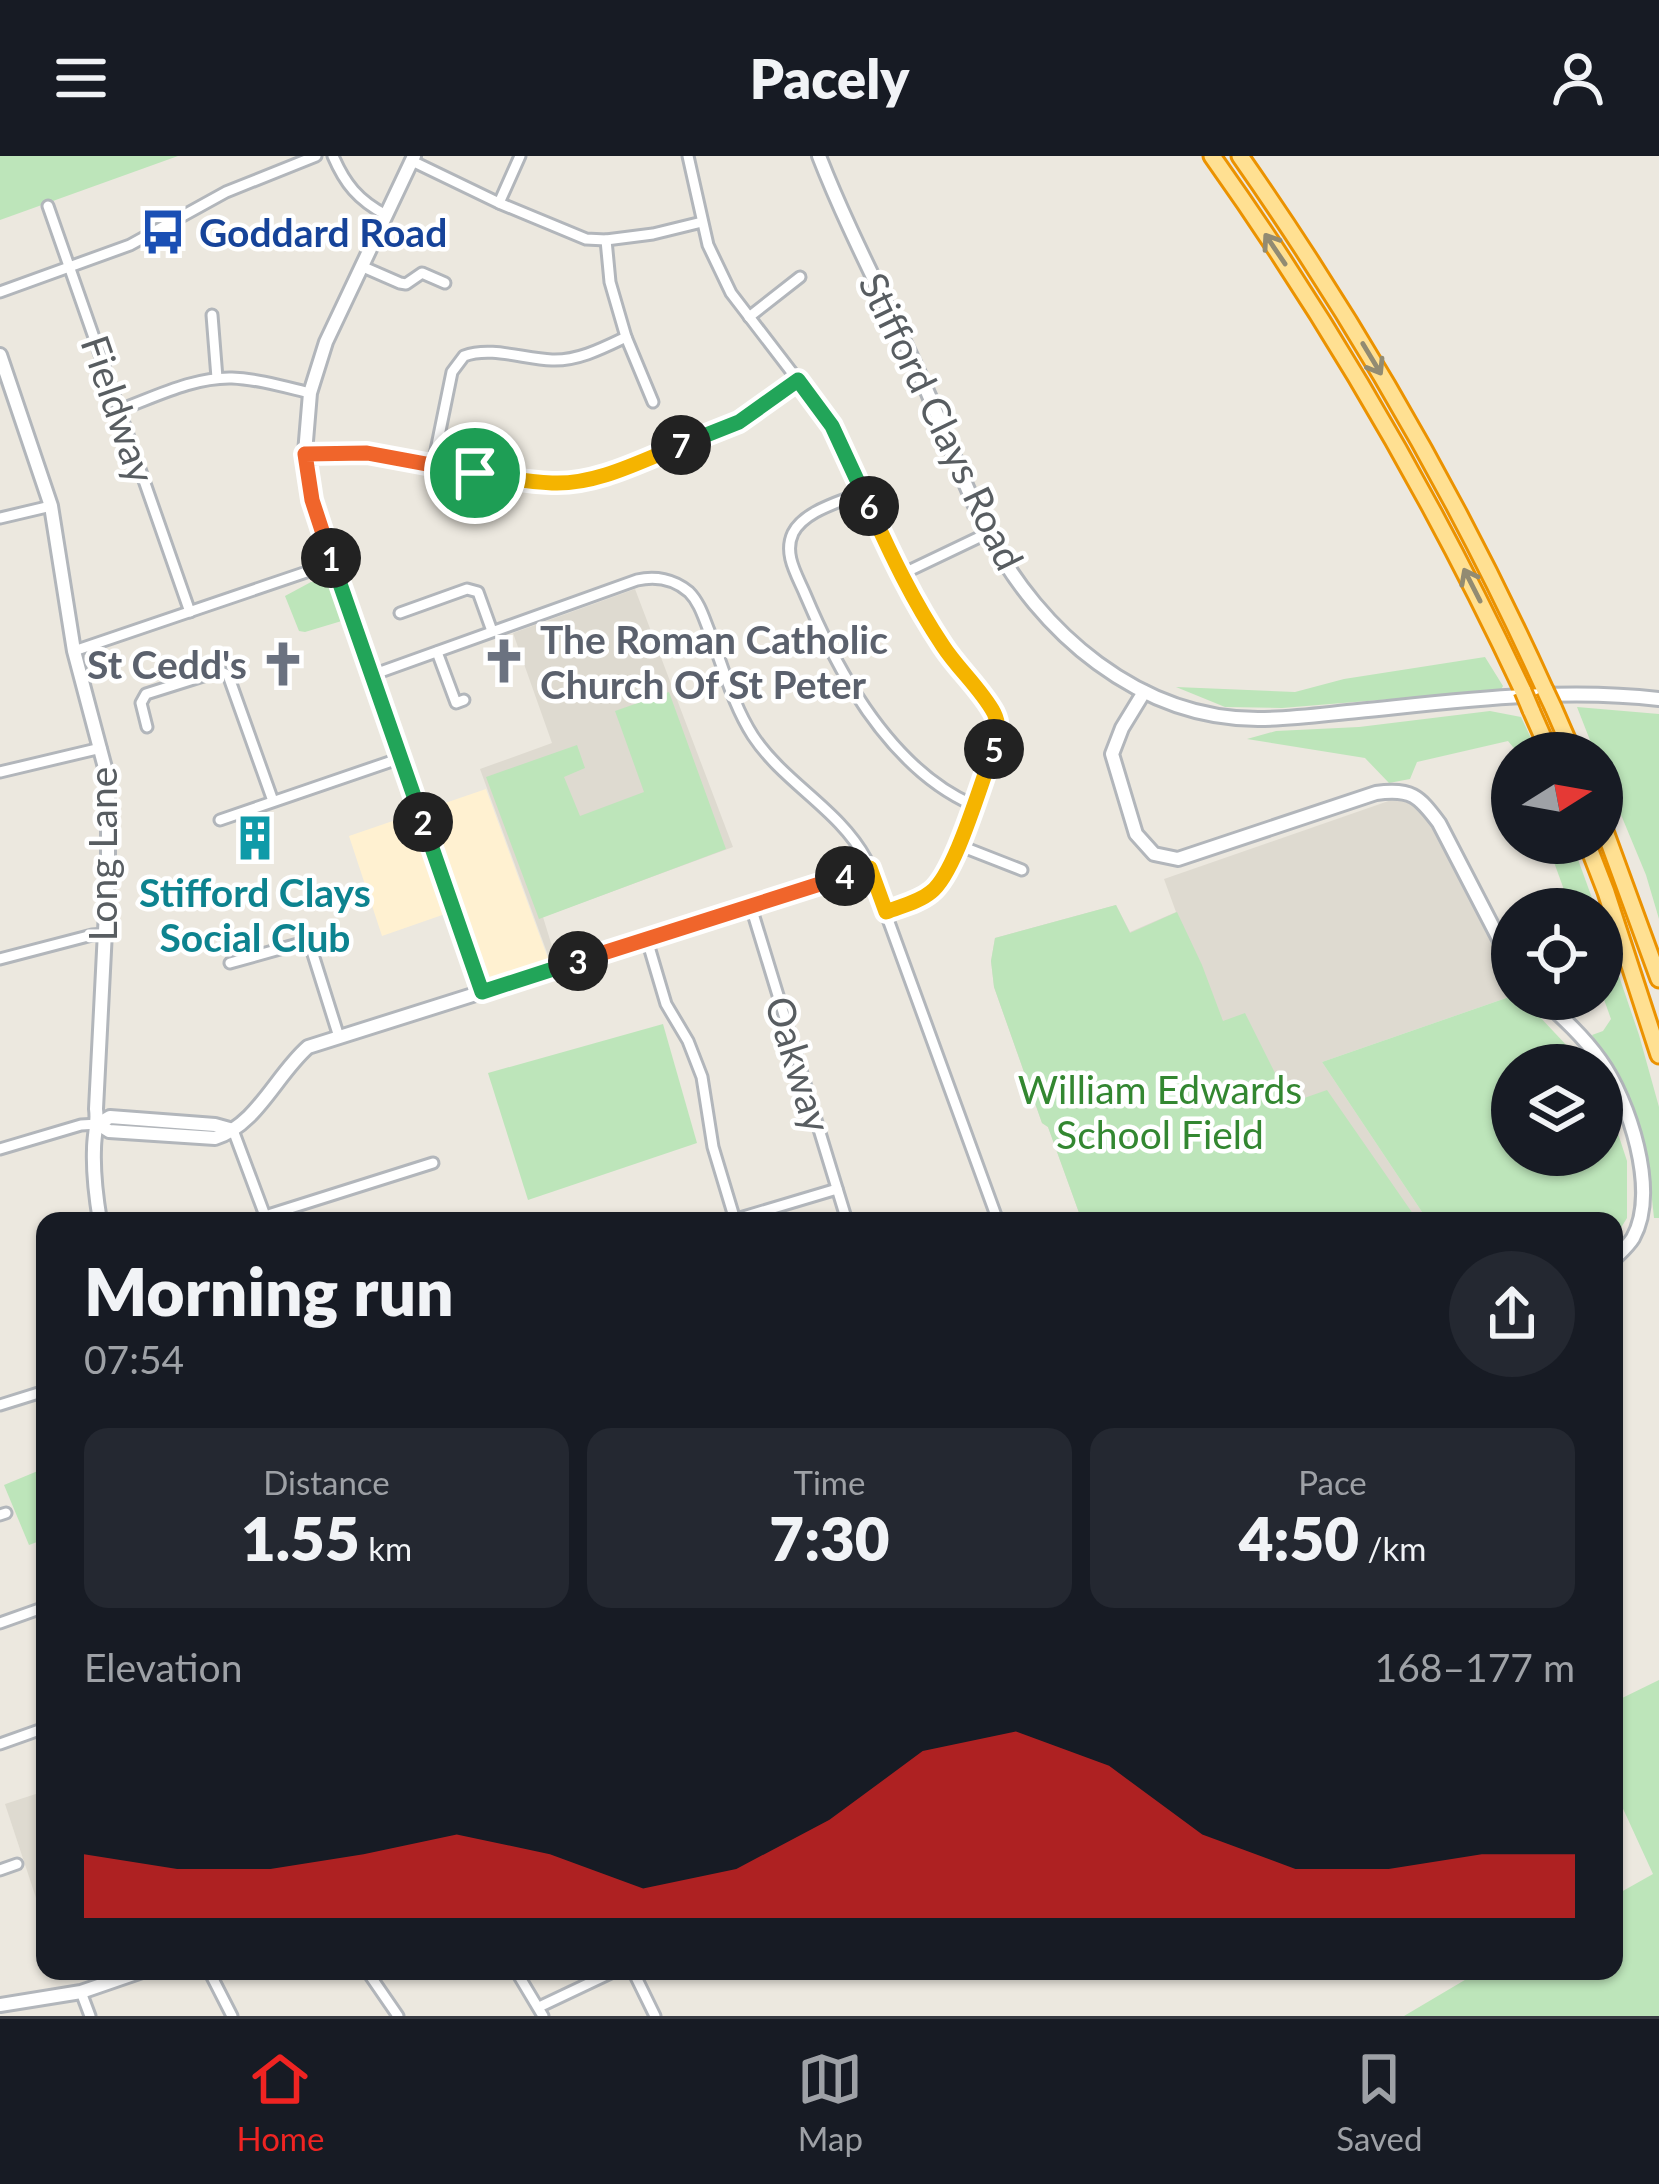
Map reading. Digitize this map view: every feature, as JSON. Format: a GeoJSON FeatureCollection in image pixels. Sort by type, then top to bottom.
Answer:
{"type":"FeatureCollection","features":[{"type":"Feature","properties":{"kind":"highway"},"geometry":{"type":"LineString","coordinates":[[1212,156],[1385,423],[1444,532],[1541,732]]}},
{"type":"Feature","properties":{"kind":"highway"},"geometry":{"type":"LineString","coordinates":[[1240,156],[1404,413],[1472,537],[1564,732]]}},
{"type":"Feature","properties":{"kind":"highway"},"geometry":{"type":"LineString","coordinates":[[1595,864],[1659,1055]]}},
{"type":"Feature","properties":{"kind":"highway"},"geometry":{"type":"LineString","coordinates":[[1617,864],[1659,980]]}},
{"type":"Feature","properties":{"kind":"street"},"geometry":{"type":"LineString","coordinates":[[0,292],[130,245],[226,192],[316,156]]}},
{"type":"Feature","properties":{"kind":"street"},"geometry":{"type":"LineString","coordinates":[[333,156],[348,186],[386,214]]}},
{"type":"Feature","properties":{"kind":"street"},"geometry":{"type":"LineString","coordinates":[[499,203],[520,156]]}},
{"type":"Feature","properties":{"kind":"street"},"geometry":{"type":"LineString","coordinates":[[688,156],[717,267],[731,293],[832,426],[900,574],[941,643],[996,718],[995,744],[944,879],[920,899],[886,912]]}},
{"type":"Feature","properties":{"kind":"street","name":"Stifford Clays Road"},"geometry":{"type":"LineString","coordinates":[[819,156],[988,533],[1027,593],[1075,646],[1115,677],[1177,707],[1210,716],[1258,719],[1461,700],[1611,693],[1659,699]]}},
{"type":"Feature","properties":{"kind":"street"},"geometry":{"type":"LineString","coordinates":[[482,992],[312,500],[305,454],[310,392],[326,342],[413,159],[499,203],[586,239],[653,234],[703,222]]}},
{"type":"Feature","properties":{"kind":"street","name":"Fieldway"},"geometry":{"type":"LineString","coordinates":[[48,206],[190,612]]}},
{"type":"Feature","properties":{"kind":"street"},"geometry":{"type":"LineString","coordinates":[[606,240],[616,310],[653,402]]}},
{"type":"Feature","properties":{"kind":"street"},"geometry":{"type":"LineString","coordinates":[[361,266],[400,284],[422,273],[445,283]]}},
{"type":"Feature","properties":{"kind":"street"},"geometry":{"type":"LineString","coordinates":[[749,317],[800,277]]}},
{"type":"Feature","properties":{"kind":"street"},"geometry":{"type":"LineString","coordinates":[[212,315],[217,378]]}},
{"type":"Feature","properties":{"kind":"street"},"geometry":{"type":"LineString","coordinates":[[433,465],[452,372],[464,356],[485,352],[566,359],[626,337]]}},
{"type":"Feature","properties":{"kind":"street","name":"Long Lane"},"geometry":{"type":"LineString","coordinates":[[0,356],[51,506],[74,650],[107,773],[94,1164],[99,1212]]}},
{"type":"Feature","properties":{"kind":"street"},"geometry":{"type":"LineString","coordinates":[[119,410],[217,378],[310,392]]}},
{"type":"Feature","properties":{"kind":"street"},"geometry":{"type":"LineString","coordinates":[[305,454],[367,453],[538,482],[577,482],[739,422],[798,380]]}},
{"type":"Feature","properties":{"kind":"street"},"geometry":{"type":"LineString","coordinates":[[863,492],[800,524],[789,546],[792,564],[857,698],[937,787],[973,805]]}},
{"type":"Feature","properties":{"kind":"street"},"geometry":{"type":"LineString","coordinates":[[0,518],[51,506]]}},
{"type":"Feature","properties":{"kind":"street"},"geometry":{"type":"LineString","coordinates":[[900,574],[988,533]]}},
{"type":"Feature","properties":{"kind":"street"},"geometry":{"type":"LineString","coordinates":[[74,650],[333,563]]}},
{"type":"Feature","properties":{"kind":"street"},"geometry":{"type":"LineString","coordinates":[[372,675],[637,580],[658,578],[679,585],[699,606],[754,737],[851,837],[870,868],[995,1212]]}},
{"type":"Feature","properties":{"kind":"street"},"geometry":{"type":"LineString","coordinates":[[400,613],[467,589],[478,592],[492,632]]}},
{"type":"Feature","properties":{"kind":"street"},"geometry":{"type":"LineString","coordinates":[[437,652],[456,703],[464,700]]}},
{"type":"Feature","properties":{"kind":"street"},"geometry":{"type":"LineString","coordinates":[[147,727],[141,704],[146,694],[219,671],[228,675],[273,801]]}},
{"type":"Feature","properties":{"kind":"street"},"geometry":{"type":"LineString","coordinates":[[1144,692],[1112,754],[1136,834],[1154,854],[1178,859],[1376,793],[1400,790],[1425,804],[1439,823],[1491,923]]}},
{"type":"Feature","properties":{"kind":"street"},"geometry":{"type":"LineString","coordinates":[[0,772],[101,748]]}},
{"type":"Feature","properties":{"kind":"street"},"geometry":{"type":"LineString","coordinates":[[220,820],[400,758]]}},
{"type":"Feature","properties":{"kind":"street"},"geometry":{"type":"LineString","coordinates":[[958,845],[1022,870]]}},
{"type":"Feature","properties":{"kind":"street"},"geometry":{"type":"LineString","coordinates":[[233,1130],[308,1047],[870,868]]}},
{"type":"Feature","properties":{"kind":"street","name":"Oakway"},"geometry":{"type":"LineString","coordinates":[[752,907],[844,1212]]}},
{"type":"Feature","properties":{"kind":"street"},"geometry":{"type":"LineString","coordinates":[[0,959],[104,934]]}},
{"type":"Feature","properties":{"kind":"street"},"geometry":{"type":"LineString","coordinates":[[647,940],[666,1004],[702,1078],[730,1212]]}},
{"type":"Feature","properties":{"kind":"street"},"geometry":{"type":"LineString","coordinates":[[230,963],[305,941],[339,1037]]}},
{"type":"Feature","properties":{"kind":"street"},"geometry":{"type":"LineString","coordinates":[[1565,1020],[1602,1062],[1622,1097],[1639,1149],[1641,1212],[1632,1240],[1623,1250]]}},
{"type":"Feature","properties":{"kind":"street"},"geometry":{"type":"LineString","coordinates":[[0,1149],[113,1117],[215,1124],[233,1130]]}},
{"type":"Feature","properties":{"kind":"street"},"geometry":{"type":"LineString","coordinates":[[233,1130],[263,1212]]}},
{"type":"Feature","properties":{"kind":"street"},"geometry":{"type":"LineString","coordinates":[[287,1212],[434,1163]]}},
{"type":"Feature","properties":{"kind":"street"},"geometry":{"type":"LineString","coordinates":[[760,1212],[837,1190]]}},
{"type":"Feature","properties":{"kind":"street"},"geometry":{"type":"LineString","coordinates":[[0,1405],[36,1393]]}},
{"type":"Feature","properties":{"kind":"street"},"geometry":{"type":"LineString","coordinates":[[0,1622],[36,1610]]}},
{"type":"Feature","properties":{"kind":"street"},"geometry":{"type":"LineString","coordinates":[[0,1744],[36,1731]]}},
{"type":"Feature","properties":{"kind":"street"},"geometry":{"type":"LineString","coordinates":[[0,1870],[17,1864]]}},
{"type":"Feature","properties":{"kind":"street"},"geometry":{"type":"LineString","coordinates":[[0,2005],[81,1992],[116,1980]]}},
{"type":"Feature","properties":{"kind":"street"},"geometry":{"type":"LineString","coordinates":[[214,1980],[232,2016]]}},
{"type":"Feature","properties":{"kind":"street"},"geometry":{"type":"LineString","coordinates":[[373,1980],[398,2016]]}},
{"type":"Feature","properties":{"kind":"street"},"geometry":{"type":"LineString","coordinates":[[521,1980],[541,2012],[599,1980]]}},
{"type":"Feature","properties":{"kind":"street"},"geometry":{"type":"LineString","coordinates":[[637,1980],[655,2016]]}},
{"type":"Feature","properties":{"kind":"street"},"geometry":{"type":"LineString","coordinates":[[81,1992],[90,2016]]}},
{"type":"Feature","properties":{"kind":"shaded area"},"geometry":{"type":"Polygon","coordinates":[[[635,589],[733,847],[543,917],[555,956],[549,958],[480,769],[552,743],[513,633],[635,589]]]}},
{"type":"Feature","properties":{"kind":"shaded area"},"geometry":{"type":"Polygon","coordinates":[[[486,789],[549,961],[473,985],[448,913],[382,936],[349,836],[486,789]]]}},
{"type":"Feature","properties":{"kind":"shaded area"},"geometry":{"type":"Polygon","coordinates":[[[1400,797],[1421,810],[1491,930],[1491,1003],[1322,1062],[1422,1212],[1079,1212],[994,987],[995,938],[1116,905],[1130,932],[1176,912],[1164,879],[1400,797]]]}},
{"type":"Feature","properties":{"kind":"shaded area"},"geometry":{"type":"Polygon","coordinates":[[[36,1794],[36,1898],[5,1804],[36,1794]]]}},
{"type":"Feature","properties":{"kind":"green space"},"geometry":{"type":"Polygon","coordinates":[[[0,156],[178,156],[0,220],[0,156]]]}},
{"type":"Feature","properties":{"kind":"green space"},"geometry":{"type":"Polygon","coordinates":[[[311,582],[333,583],[345,620],[299,631],[285,596],[311,582]]]}},
{"type":"Feature","properties":{"kind":"green space"},"geometry":{"type":"Polygon","coordinates":[[[1485,657],[1501,690],[1282,708],[1225,707],[1176,687],[1295,692],[1344,679],[1485,657]]]}},
{"type":"Feature","properties":{"kind":"green space"},"geometry":{"type":"Polygon","coordinates":[[[669,692],[726,849],[539,919],[486,777],[577,745],[585,768],[564,777],[580,816],[644,792],[615,711],[669,692]]]}},
{"type":"Feature","properties":{"kind":"green space"},"geometry":{"type":"Polygon","coordinates":[[[1577,707],[1659,714],[1659,919],[1623,820],[1623,732],[1587,732],[1577,707]]]}},
{"type":"Feature","properties":{"kind":"green space"},"geometry":{"type":"Polygon","coordinates":[[[1490,711],[1521,717],[1528,732],[1491,732],[1491,745],[1417,762],[1410,779],[1389,783],[1365,758],[1247,739],[1276,731],[1359,727],[1490,711]]]}},
{"type":"Feature","properties":{"kind":"green space"},"geometry":{"type":"Polygon","coordinates":[[[1555,864],[1580,864],[1588,888],[1563,888],[1555,864]]]}},
{"type":"Feature","properties":{"kind":"green space","name":"William Edwards School Field"},"geometry":{"type":"Polygon","coordinates":[[[1116,905],[1130,933],[1177,912],[1223,1021],[1245,1013],[1290,1103],[1327,1090],[1412,1212],[1079,1212],[994,987],[995,938],[1116,905]]]}},
{"type":"Feature","properties":{"kind":"green space"},"geometry":{"type":"Polygon","coordinates":[[[1623,988],[1659,1107],[1659,1218],[1654,1218],[1648,1162],[1623,1090],[1623,1044],[1597,1044],[1592,1035],[1603,1031],[1610,1020],[1623,1020],[1623,988]]]}},
{"type":"Feature","properties":{"kind":"green space"},"geometry":{"type":"Polygon","coordinates":[[[1491,1003],[1491,1020],[1543,1020],[1565,1044],[1491,1044],[1491,1176],[1623,1176],[1623,1149],[1627,1218],[1623,1224],[1623,1212],[1422,1212],[1322,1062],[1491,1003]]]}},
{"type":"Feature","properties":{"kind":"green space"},"geometry":{"type":"Polygon","coordinates":[[[663,1024],[697,1143],[528,1200],[488,1073],[663,1024]]]}},
{"type":"Feature","properties":{"kind":"green space"},"geometry":{"type":"Polygon","coordinates":[[[36,1472],[36,1542],[29,1545],[4,1485],[36,1472]]]}},
{"type":"Feature","properties":{"kind":"green space"},"geometry":{"type":"Polygon","coordinates":[[[1659,1680],[1659,2016],[1404,2016],[1465,1980],[1623,1980],[1623,1891],[1653,1874],[1623,1809],[1623,1698],[1659,1680]]]}},
{"type":"Feature","properties":{"kind":"place","name":"Goddard Road"},"geometry":{"type":"Point","coordinates":[163,232]}},
{"type":"Feature","properties":{"kind":"place","name":"The Roman Catholic Church Of St Peter"},"geometry":{"type":"Point","coordinates":[504,661]}},
{"type":"Feature","properties":{"kind":"place","name":"St Cedd's"},"geometry":{"type":"Point","coordinates":[283,664]}},
{"type":"Feature","properties":{"kind":"place","name":"Stifford Clays Social Club"},"geometry":{"type":"Point","coordinates":[255,838]}},
{"type":"Feature","properties":{"kind":"route"},"geometry":{"type":"LineString","coordinates":[[798,380],[841,442],[922,614],[996,718],[995,744],[949,868],[937,888],[886,912],[870,868],[482,992],[317,518],[305,454],[367,453],[475,473],[556,484],[605,475],[739,422],[798,380]]}}]}
